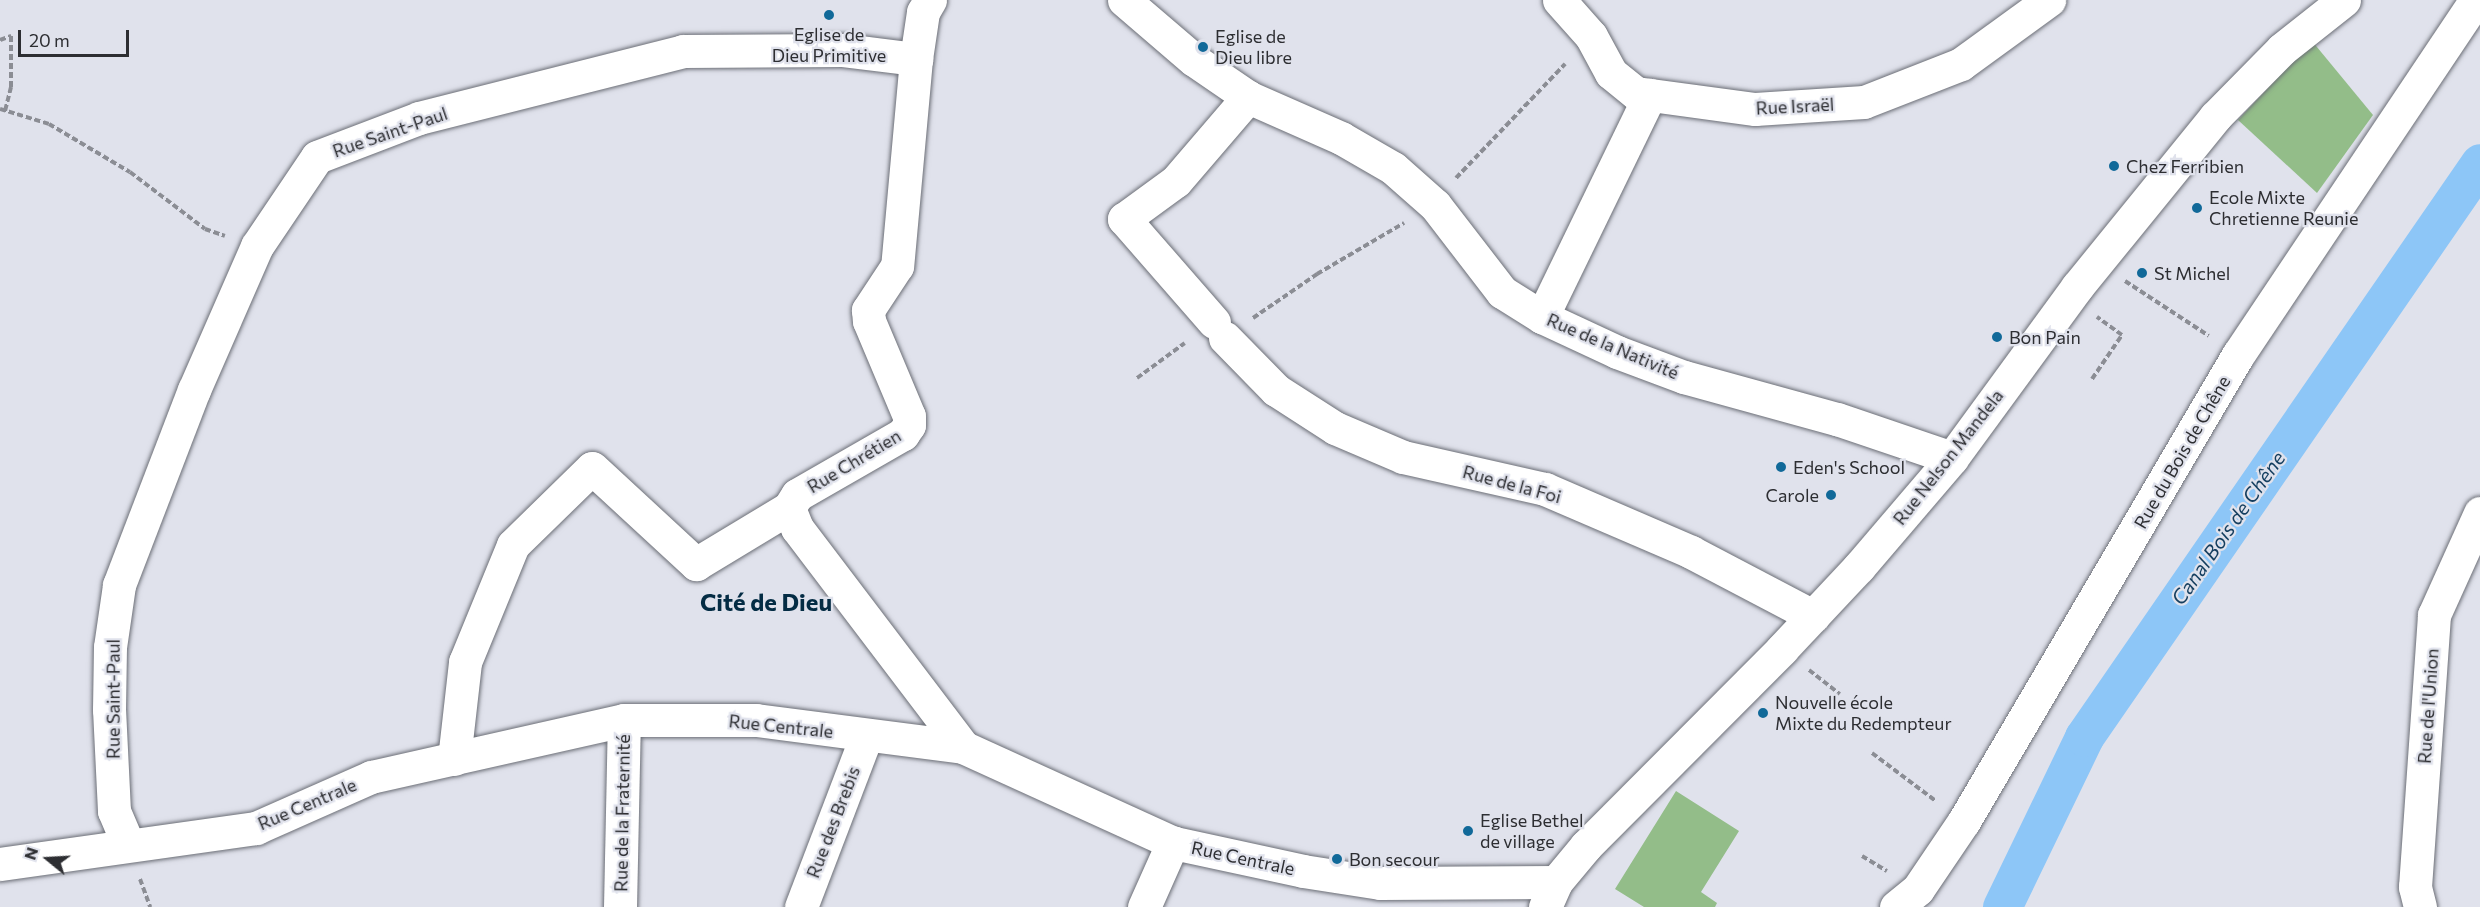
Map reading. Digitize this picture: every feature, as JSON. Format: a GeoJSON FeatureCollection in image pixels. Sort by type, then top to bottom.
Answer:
{"type":"FeatureCollection","features":[{"type":"Feature","properties":{"kind":"street"},"geometry":{"type":"LineString","coordinates":[[916,59],[923,12],[930,0]]}},
{"type":"Feature","properties":{"kind":"street","name":"Rue de la Nativité"},"geometry":{"type":"LineString","coordinates":[[1124,0],[1194,60],[1248,97],[1341,138],[1393,168],[1436,205],[1502,291],[1542,317],[1617,352],[1684,377],[1837,419],[1952,458]]}},
{"type":"Feature","properties":{"kind":"street","name":"Rue Israël"},"geometry":{"type":"LineString","coordinates":[[1559,0],[1591,36],[1611,73],[1636,93],[1755,109],[1864,102],[1961,64],[2049,0]]}},
{"type":"Feature","properties":{"kind":"street","name":"Rue Nelson Mandela"},"geometry":{"type":"LineString","coordinates":[[1550,894],[1813,616],[1952,458],[2069,298],[2215,117],[2282,49],[2344,0]]}},
{"type":"Feature","properties":{"kind":"street","name":"Rue du Bois de Chêne"},"geometry":{"type":"LineString","coordinates":[[1896,907],[1918,889],[1964,821],[2238,355],[2476,0]]}},
{"type":"Feature","properties":{"kind":"street","name":"Rue Saint-Paul"},"geometry":{"type":"LineString","coordinates":[[128,844],[114,811],[109,710],[110,647],[119,585],[194,390],[257,246],[317,157],[419,118],[683,51],[843,50],[916,59]]}},
{"type":"Feature","properties":{"kind":"street","name":"Rue Chrétien"},"geometry":{"type":"LineString","coordinates":[[789,508],[797,495],[903,434],[909,425],[909,416],[868,321],[868,310],[897,266],[916,59]]}},
{"type":"Feature","properties":{"kind":"street"},"geometry":{"type":"LineString","coordinates":[[1542,317],[1650,95]]}},
{"type":"Feature","properties":{"kind":"street","name":"Rue de la Foi"},"geometry":{"type":"LineString","coordinates":[[1248,97],[1176,180],[1124,219],[1220,330],[1276,390],[1335,428],[1404,458],[1545,489],[1691,552],[1813,616]]}},
{"type":"Feature","properties":{"kind":"street"},"geometry":{"type":"LineString","coordinates":[[454,759],[465,662],[513,545],[592,468],[696,564],[789,508],[797,528],[963,747]]}},
{"type":"Feature","properties":{"kind":"street","name":"Rue de l'Union"},"geometry":{"type":"LineString","coordinates":[[2420,907],[2415,887],[2434,615],[2480,513]]}},
{"type":"Feature","properties":{"kind":"street","name":"Rue Centrale"},"geometry":{"type":"LineString","coordinates":[[0,864],[128,844],[256,828],[371,777],[624,720],[756,720],[866,737],[963,747],[1173,842],[1371,882],[1550,894]]}},
{"type":"Feature","properties":{"kind":"street","name":"Rue de la Fraternité"},"geometry":{"type":"LineString","coordinates":[[620,907],[624,720]]}},
{"type":"Feature","properties":{"kind":"street","name":"Rue des Brebis"},"geometry":{"type":"LineString","coordinates":[[801,907],[866,737]]}},
{"type":"Feature","properties":{"kind":"street"},"geometry":{"type":"LineString","coordinates":[[1144,907],[1173,842]]}},
{"type":"Feature","properties":{"kind":"path"},"geometry":{"type":"LineString","coordinates":[[0,40],[11,36],[11,87],[3,110],[49,124],[129,172],[205,229],[257,246]]}},
{"type":"Feature","properties":{"kind":"path"},"geometry":{"type":"LineString","coordinates":[[1137,378],[1436,205],[1445,190],[1591,36]]}},
{"type":"Feature","properties":{"kind":"path"},"geometry":{"type":"LineString","coordinates":[[2097,262],[2183,319]]}},
{"type":"Feature","properties":{"kind":"path"},"geometry":{"type":"LineString","coordinates":[[2069,298],[2122,335],[2092,379]]}},
{"type":"Feature","properties":{"kind":"path"},"geometry":{"type":"LineString","coordinates":[[1872,753],[1964,821]]}},
{"type":"Feature","properties":{"kind":"green space"},"geometry":{"type":"Polygon","coordinates":[[[2312,41],[2373,115],[2317,193],[2238,120],[2312,41]]]}},
{"type":"Feature","properties":{"kind":"green space"},"geometry":{"type":"Polygon","coordinates":[[[1676,791],[1739,831],[1701,892],[1717,903],[1715,907],[1644,907],[1615,889],[1676,791]]]}},
{"type":"Feature","properties":{"kind":"waterway","name":"Canal Bois de Chêne"},"geometry":{"type":"LineString","coordinates":[[2002,907],[2084,737],[2480,163]]}},
{"type":"Feature","properties":{"kind":"place","name":"Eglise de Dieu Primitive"},"geometry":{"type":"Point","coordinates":[829,15]}},
{"type":"Feature","properties":{"kind":"place","name":"Eglise de Dieu libre"},"geometry":{"type":"Point","coordinates":[1203,47]}},
{"type":"Feature","properties":{"kind":"place","name":"Chez Ferribien"},"geometry":{"type":"Point","coordinates":[2114,166]}},
{"type":"Feature","properties":{"kind":"place","name":"Ecole Mixte Chretienne Reunie"},"geometry":{"type":"Point","coordinates":[2197,208]}},
{"type":"Feature","properties":{"kind":"place","name":"St Michel"},"geometry":{"type":"Point","coordinates":[2142,273]}},
{"type":"Feature","properties":{"kind":"place","name":"Bon Pain"},"geometry":{"type":"Point","coordinates":[1997,337]}},
{"type":"Feature","properties":{"kind":"place","name":"Eden's School"},"geometry":{"type":"Point","coordinates":[1781,467]}},
{"type":"Feature","properties":{"kind":"place","name":"Carole"},"geometry":{"type":"Point","coordinates":[1831,495]}},
{"type":"Feature","properties":{"kind":"place","name":"Nouvelle école Mixte du Redempteur"},"geometry":{"type":"Point","coordinates":[1763,713]}},
{"type":"Feature","properties":{"kind":"place","name":"Eglise Bethel de village"},"geometry":{"type":"Point","coordinates":[1468,831]}},
{"type":"Feature","properties":{"kind":"place","name":"Bon secour"},"geometry":{"type":"Point","coordinates":[1337,859]}},
{"type":"Feature","properties":{"kind":"district","name":"Cité de Dieu"},"geometry":{"type":"Point","coordinates":[766,602]}}]}
